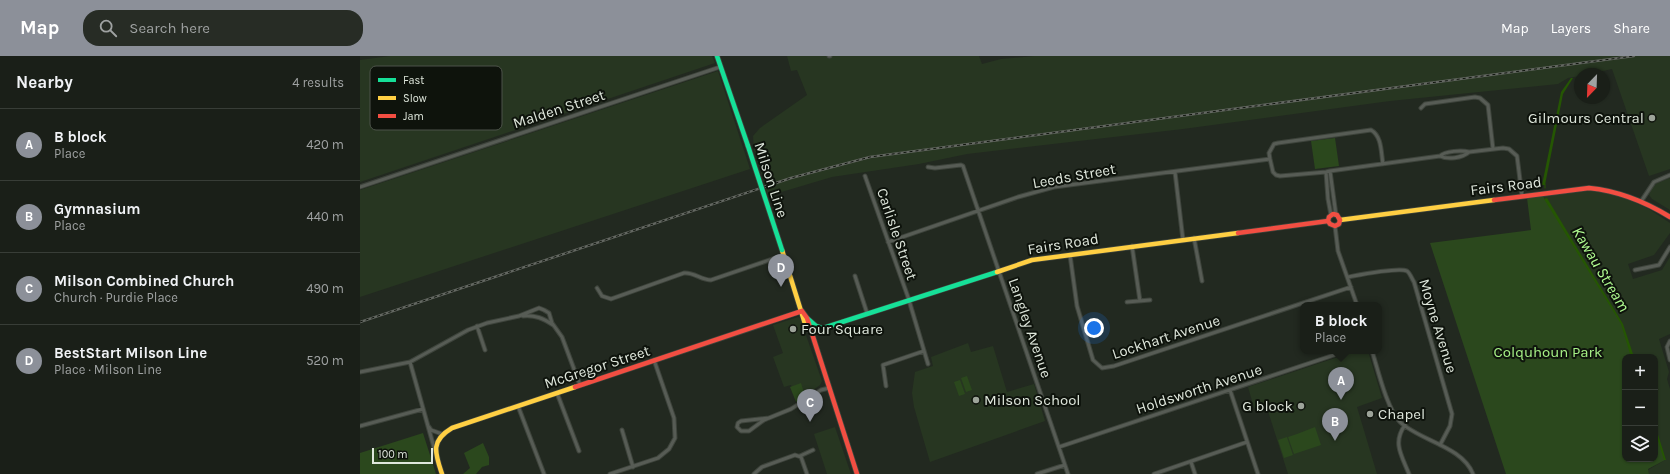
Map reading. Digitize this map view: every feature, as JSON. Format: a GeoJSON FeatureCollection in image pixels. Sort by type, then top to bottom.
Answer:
{"type":"FeatureCollection","features":[{"type":"Feature","properties":{"kind":"street","name":"Milson Line"},"geometry":{"type":"LineString","coordinates":[[717,57],[784,255],[806,328],[811,332]]}},
{"type":"Feature","properties":{"kind":"street","name":"Malden Street"},"geometry":{"type":"LineString","coordinates":[[360,187],[720,67]]}},
{"type":"Feature","properties":{"kind":"street"},"geometry":{"type":"LineString","coordinates":[[1421,108],[1425,104],[1475,97],[1480,98],[1488,105],[1493,149]]}},
{"type":"Feature","properties":{"kind":"street"},"geometry":{"type":"LineString","coordinates":[[1383,164],[1379,139],[1376,134],[1370,130],[1278,142],[1272,147],[1270,153],[1270,159],[1274,172],[1280,176],[1330,172],[1440,156],[1442,154],[1464,151],[1469,152],[1509,149],[1517,156],[1522,196]]}},
{"type":"Feature","properties":{"kind":"street","name":"Leeds Street"},"geometry":{"type":"LineString","coordinates":[[888,242],[1018,197],[1054,188],[1270,159]]}},
{"type":"Feature","properties":{"kind":"street","name":"Langley Avenue"},"geometry":{"type":"LineString","coordinates":[[928,167],[935,168],[961,164],[963,166],[1068,474]]}},
{"type":"Feature","properties":{"kind":"street"},"geometry":{"type":"LineString","coordinates":[[1175,172],[1183,240]]}},
{"type":"Feature","properties":{"kind":"street"},"geometry":{"type":"LineString","coordinates":[[1326,172],[1328,199],[1334,215],[1340,220],[1335,226]]}},
{"type":"Feature","properties":{"kind":"street"},"geometry":{"type":"LineString","coordinates":[[1330,172],[1334,215]]}},
{"type":"Feature","properties":{"kind":"street"},"geometry":{"type":"LineString","coordinates":[[1642,200],[1654,182],[1670,175]]}},
{"type":"Feature","properties":{"kind":"street","name":"Carlisle Street"},"geometry":{"type":"LineString","coordinates":[[865,176],[908,300],[928,364]]}},
{"type":"Feature","properties":{"kind":"street","name":"Fairs Road"},"geometry":{"type":"LineString","coordinates":[[1340,220],[1589,188],[1615,191],[1642,200],[1670,217]]}},
{"type":"Feature","properties":{"kind":"street"},"geometry":{"type":"LineString","coordinates":[[1334,215],[1328,218],[1328,221],[1335,226]]}},
{"type":"Feature","properties":{"kind":"street","name":"Fairs Road"},"geometry":{"type":"LineString","coordinates":[[811,332],[1032,260],[1328,221]]}},
{"type":"Feature","properties":{"kind":"street"},"geometry":{"type":"LineString","coordinates":[[1335,226],[1338,251],[1356,302]]}},
{"type":"Feature","properties":{"kind":"street"},"geometry":{"type":"LineString","coordinates":[[1194,238],[1202,281]]}},
{"type":"Feature","properties":{"kind":"street"},"geometry":{"type":"LineString","coordinates":[[1132,246],[1140,301]]}},
{"type":"Feature","properties":{"kind":"street"},"geometry":{"type":"LineString","coordinates":[[1635,270],[1659,265],[1670,248]]}},
{"type":"Feature","properties":{"kind":"street"},"geometry":{"type":"LineString","coordinates":[[597,288],[602,296],[611,299],[684,273],[691,273],[703,279],[712,280],[784,255]]}},
{"type":"Feature","properties":{"kind":"street","name":"Lockhart Avenue"},"geometry":{"type":"LineString","coordinates":[[1070,255],[1077,306],[1093,360],[1102,368],[1114,366],[1300,305]]}},
{"type":"Feature","properties":{"kind":"street","name":"Moyne Avenue"},"geometry":{"type":"LineString","coordinates":[[1348,277],[1396,270],[1406,271],[1409,273],[1414,282],[1452,414],[1450,426],[1440,446]]}},
{"type":"Feature","properties":{"kind":"street"},"geometry":{"type":"LineString","coordinates":[[855,276],[866,313]]}},
{"type":"Feature","properties":{"kind":"street","name":"Lockhart Avenue"},"geometry":{"type":"LineString","coordinates":[[1308,302],[1351,288]]}},
{"type":"Feature","properties":{"kind":"street"},"geometry":{"type":"LineString","coordinates":[[1127,302],[1150,300]]}},
{"type":"Feature","properties":{"kind":"street"},"geometry":{"type":"LineString","coordinates":[[360,372],[410,362],[477,326],[519,316],[534,309],[542,309],[549,313],[564,341],[580,386]]}},
{"type":"Feature","properties":{"kind":"street","name":"Milson Line"},"geometry":{"type":"LineString","coordinates":[[802,312],[807,318],[857,474]]}},
{"type":"Feature","properties":{"kind":"street","name":"McGregor Street"},"geometry":{"type":"LineString","coordinates":[[442,434],[452,428],[802,312]]}},
{"type":"Feature","properties":{"kind":"street"},"geometry":{"type":"LineString","coordinates":[[519,316],[536,316],[546,320],[556,328]]}},
{"type":"Feature","properties":{"kind":"street"},"geometry":{"type":"LineString","coordinates":[[807,318],[816,326],[822,328]]}},
{"type":"Feature","properties":{"kind":"street"},"geometry":{"type":"LineString","coordinates":[[477,326],[485,350]]}},
{"type":"Feature","properties":{"kind":"street"},"geometry":{"type":"LineString","coordinates":[[1670,341],[1666,347],[1670,360]]}},
{"type":"Feature","properties":{"kind":"street"},"geometry":{"type":"LineString","coordinates":[[886,386],[883,365],[924,351]]}},
{"type":"Feature","properties":{"kind":"street","name":"Holdsworth Avenue"},"geometry":{"type":"LineString","coordinates":[[1059,447],[1337,354]]}},
{"type":"Feature","properties":{"kind":"street"},"geometry":{"type":"LineString","coordinates":[[1373,354],[1392,410],[1400,422],[1464,460],[1474,474]]}},
{"type":"Feature","properties":{"kind":"street"},"geometry":{"type":"LineString","coordinates":[[610,474],[658,458],[669,449],[675,438],[674,418],[654,360]]}},
{"type":"Feature","properties":{"kind":"street"},"geometry":{"type":"LineString","coordinates":[[410,362],[442,474]]}},
{"type":"Feature","properties":{"kind":"street"},"geometry":{"type":"LineString","coordinates":[[769,418],[741,421],[738,423],[737,427],[741,431],[747,432],[769,418],[791,410],[821,390],[829,388]]}},
{"type":"Feature","properties":{"kind":"street"},"geometry":{"type":"LineString","coordinates":[[1230,390],[1258,474]]}},
{"type":"Feature","properties":{"kind":"street"},"geometry":{"type":"LineString","coordinates":[[557,393],[579,452]]}},
{"type":"Feature","properties":{"kind":"street"},"geometry":{"type":"LineString","coordinates":[[518,406],[544,474]]}},
{"type":"Feature","properties":{"kind":"street"},"geometry":{"type":"LineString","coordinates":[[360,426],[423,409]]}},
{"type":"Feature","properties":{"kind":"street"},"geometry":{"type":"LineString","coordinates":[[1405,425],[1400,432],[1398,439],[1409,474]]}},
{"type":"Feature","properties":{"kind":"street"},"geometry":{"type":"LineString","coordinates":[[428,426],[431,430],[442,434],[437,441],[435,452]]}},
{"type":"Feature","properties":{"kind":"street"},"geometry":{"type":"LineString","coordinates":[[622,430],[633,467]]}},
{"type":"Feature","properties":{"kind":"street"},"geometry":{"type":"LineString","coordinates":[[1154,474],[1247,442]]}},
{"type":"Feature","properties":{"kind":"street"},"geometry":{"type":"LineString","coordinates":[[754,474],[773,462],[795,455],[800,456],[813,450]]}},
{"type":"Feature","properties":{"kind":"street"},"geometry":{"type":"LineString","coordinates":[[800,456],[807,474]]}},
{"type":"Feature","properties":{"kind":"street"},"geometry":{"type":"LineString","coordinates":[[1191,462],[1195,474]]}},
{"type":"Feature","properties":{"kind":"street"},"geometry":{"type":"LineString","coordinates":[[1038,474],[1065,465]]}},
{"type":"Feature","properties":{"kind":"shaded area"},"geometry":{"type":"Polygon","coordinates":[[[390,56],[712,56],[715,63],[360,182],[360,60],[390,56]]]}},
{"type":"Feature","properties":{"kind":"shaded area"},"geometry":{"type":"Polygon","coordinates":[[[787,56],[979,56],[982,64],[1001,59],[1034,56],[1670,56],[1670,169],[1649,176],[1612,69],[1574,68],[1574,77],[1568,78],[1558,84],[1390,101],[1183,129],[967,154],[919,164],[832,177],[768,196],[754,149],[753,136],[760,128],[807,95],[797,70],[791,71],[787,56]]]}},
{"type":"Feature","properties":{"kind":"shaded area"},"geometry":{"type":"Polygon","coordinates":[[[718,71],[750,169],[360,297],[360,190],[718,71]]]}},
{"type":"Feature","properties":{"kind":"shaded area"},"geometry":{"type":"Polygon","coordinates":[[[1571,78],[1573,78],[1563,94],[1545,185],[1542,185],[1561,92],[1571,78]]]}},
{"type":"Feature","properties":{"kind":"shaded area"},"geometry":{"type":"Polygon","coordinates":[[[1670,178],[1670,210],[1652,199],[1649,195],[1652,188],[1657,183],[1670,178]]]}},
{"type":"Feature","properties":{"kind":"shaded area"},"geometry":{"type":"Polygon","coordinates":[[[1590,191],[1609,193],[1625,198],[1649,209],[1670,223],[1670,233],[1654,255],[1628,264],[1633,279],[1662,270],[1670,257],[1670,334],[1659,339],[1669,372],[1667,379],[1670,389],[1670,474],[1649,474],[1648,470],[1665,460],[1658,438],[1658,354],[1630,354],[1543,196],[1590,191]]]}},
{"type":"Feature","properties":{"kind":"shaded area"},"geometry":{"type":"Polygon","coordinates":[[[1547,198],[1623,324],[1633,354],[1630,354],[1621,324],[1544,199],[1547,198]]]}},
{"type":"Feature","properties":{"kind":"shaded area"},"geometry":{"type":"Polygon","coordinates":[[[798,317],[800,318],[822,381],[820,385],[798,401],[791,385],[784,387],[773,357],[783,353],[773,325],[798,317]]]}},
{"type":"Feature","properties":{"kind":"shaded area","name":"Milson School"},"geometry":{"type":"Polygon","coordinates":[[[968,343],[971,352],[993,346],[1007,392],[1034,384],[1045,421],[930,462],[914,407],[912,393],[915,372],[933,366],[931,357],[968,343]]]}},
{"type":"Feature","properties":{"kind":"shaded area"},"geometry":{"type":"Polygon","coordinates":[[[1347,354],[1369,354],[1382,398],[1357,407],[1377,474],[1288,474],[1266,405],[1254,408],[1248,387],[1347,354]]]}},
{"type":"Feature","properties":{"kind":"shaded area"},"geometry":{"type":"Polygon","coordinates":[[[835,427],[851,474],[827,474],[814,434],[835,427]]]}},
{"type":"Feature","properties":{"kind":"shaded area"},"geometry":{"type":"Polygon","coordinates":[[[1658,435],[1666,460],[1664,460],[1658,441],[1658,435]]]}},
{"type":"Feature","properties":{"kind":"green space"},"geometry":{"type":"Polygon","coordinates":[[[1335,138],[1339,166],[1315,169],[1311,141],[1335,138]]]}},
{"type":"Feature","properties":{"kind":"green space","name":"Colquhoun Park"},"geometry":{"type":"Polygon","coordinates":[[[1543,196],[1622,324],[1631,354],[1622,354],[1622,462],[1658,462],[1658,438],[1665,460],[1648,469],[1649,474],[1506,474],[1430,243],[1531,230],[1527,198],[1543,196]]]}},
{"type":"Feature","properties":{"kind":"green space"},"geometry":{"type":"Polygon","coordinates":[[[967,376],[972,390],[966,392],[961,378],[967,376]]]}},
{"type":"Feature","properties":{"kind":"green space"},"geometry":{"type":"Polygon","coordinates":[[[960,380],[965,394],[959,396],[954,382],[960,380]]]}},
{"type":"Feature","properties":{"kind":"green space"},"geometry":{"type":"Polygon","coordinates":[[[801,383],[805,396],[796,402],[790,387],[801,383]]]}},
{"type":"Feature","properties":{"kind":"green space"},"geometry":{"type":"Polygon","coordinates":[[[1315,427],[1321,445],[1303,451],[1297,434],[1315,427]]]}},
{"type":"Feature","properties":{"kind":"green space"},"geometry":{"type":"Polygon","coordinates":[[[423,433],[436,474],[360,474],[360,453],[423,433]]]}},
{"type":"Feature","properties":{"kind":"green space"},"geometry":{"type":"Polygon","coordinates":[[[1297,434],[1303,451],[1294,454],[1288,437],[1297,434]]]}},
{"type":"Feature","properties":{"kind":"green space"},"geometry":{"type":"Polygon","coordinates":[[[1287,437],[1293,455],[1284,458],[1278,440],[1287,437]]]}},
{"type":"Feature","properties":{"kind":"green space"},"geometry":{"type":"Polygon","coordinates":[[[483,443],[489,457],[489,465],[482,467],[476,474],[463,474],[470,468],[464,453],[483,443]]]}},
{"type":"Feature","properties":{"kind":"railway"},"geometry":{"type":"LineString","coordinates":[[360,322],[791,178],[870,157],[1634,56]]}},
{"type":"Feature","properties":{"kind":"traffic: fast"},"geometry":{"type":"LineString","coordinates":[[717,56],[748,146]]}},
{"type":"Feature","properties":{"kind":"traffic: fast"},"geometry":{"type":"LineString","coordinates":[[748,146],[782,250]]}},
{"type":"Feature","properties":{"kind":"traffic: fast"},"geometry":{"type":"LineString","coordinates":[[811,332],[997,272]]}},
{"type":"Feature","properties":{"kind":"traffic: fast"},"geometry":{"type":"LineString","coordinates":[[808,319],[816,326],[822,328]]}},
{"type":"Feature","properties":{"kind":"traffic: slow"},"geometry":{"type":"LineString","coordinates":[[1340,220],[1494,200]]}},
{"type":"Feature","properties":{"kind":"traffic: slow"},"geometry":{"type":"LineString","coordinates":[[997,272],[1032,260],[1238,233]]}},
{"type":"Feature","properties":{"kind":"traffic: slow"},"geometry":{"type":"LineString","coordinates":[[782,250],[806,327],[811,332]]}},
{"type":"Feature","properties":{"kind":"traffic: slow"},"geometry":{"type":"LineString","coordinates":[[442,474],[436,454],[437,443],[440,438],[452,428],[575,387]]}},
{"type":"Feature","properties":{"kind":"traffic: jam"},"geometry":{"type":"LineString","coordinates":[[1494,200],[1589,188],[1600,189],[1621,194],[1651,206],[1670,217]]}},
{"type":"Feature","properties":{"kind":"traffic: jam"},"geometry":{"type":"LineString","coordinates":[[1328,221],[1329,217],[1333,214],[1337,215],[1340,220]]}},
{"type":"Feature","properties":{"kind":"traffic: jam"},"geometry":{"type":"LineString","coordinates":[[1328,221],[1330,224],[1335,226],[1339,224],[1340,220]]}},
{"type":"Feature","properties":{"kind":"traffic: jam"},"geometry":{"type":"LineString","coordinates":[[1238,233],[1328,221]]}},
{"type":"Feature","properties":{"kind":"traffic: jam"},"geometry":{"type":"LineString","coordinates":[[802,311],[807,318],[857,474]]}},
{"type":"Feature","properties":{"kind":"traffic: jam"},"geometry":{"type":"LineString","coordinates":[[575,387],[802,311]]}},
{"type":"Feature","properties":{"kind":"place","name":"Gilmours Central"},"geometry":{"type":"Point","coordinates":[1652,118]}},
{"type":"Feature","properties":{"kind":"place","name":"BestStart Milson Line"},"geometry":{"type":"Point","coordinates":[781,287]}},
{"type":"Feature","properties":{"kind":"place","name":"Four Square"},"geometry":{"type":"Point","coordinates":[793,329]}},
{"type":"Feature","properties":{"kind":"place","name":"Milson School"},"geometry":{"type":"Point","coordinates":[976,400]}},
{"type":"Feature","properties":{"kind":"place","name":"B block"},"geometry":{"type":"Point","coordinates":[1341,400]}},
{"type":"Feature","properties":{"kind":"place","name":"G block"},"geometry":{"type":"Point","coordinates":[1301,406]}},
{"type":"Feature","properties":{"kind":"place","name":"Chapel"},"geometry":{"type":"Point","coordinates":[1370,414]}},
{"type":"Feature","properties":{"kind":"place","name":"Milson Combined Church"},"geometry":{"type":"Point","coordinates":[810,422]}},
{"type":"Feature","properties":{"kind":"place","name":"Gymnasium"},"geometry":{"type":"Point","coordinates":[1335,441]}},
{"type":"Feature","properties":{"kind":"water label","name":"Kawau Stream"},"geometry":{"type":"Point","coordinates":[1601,269]}}]}
